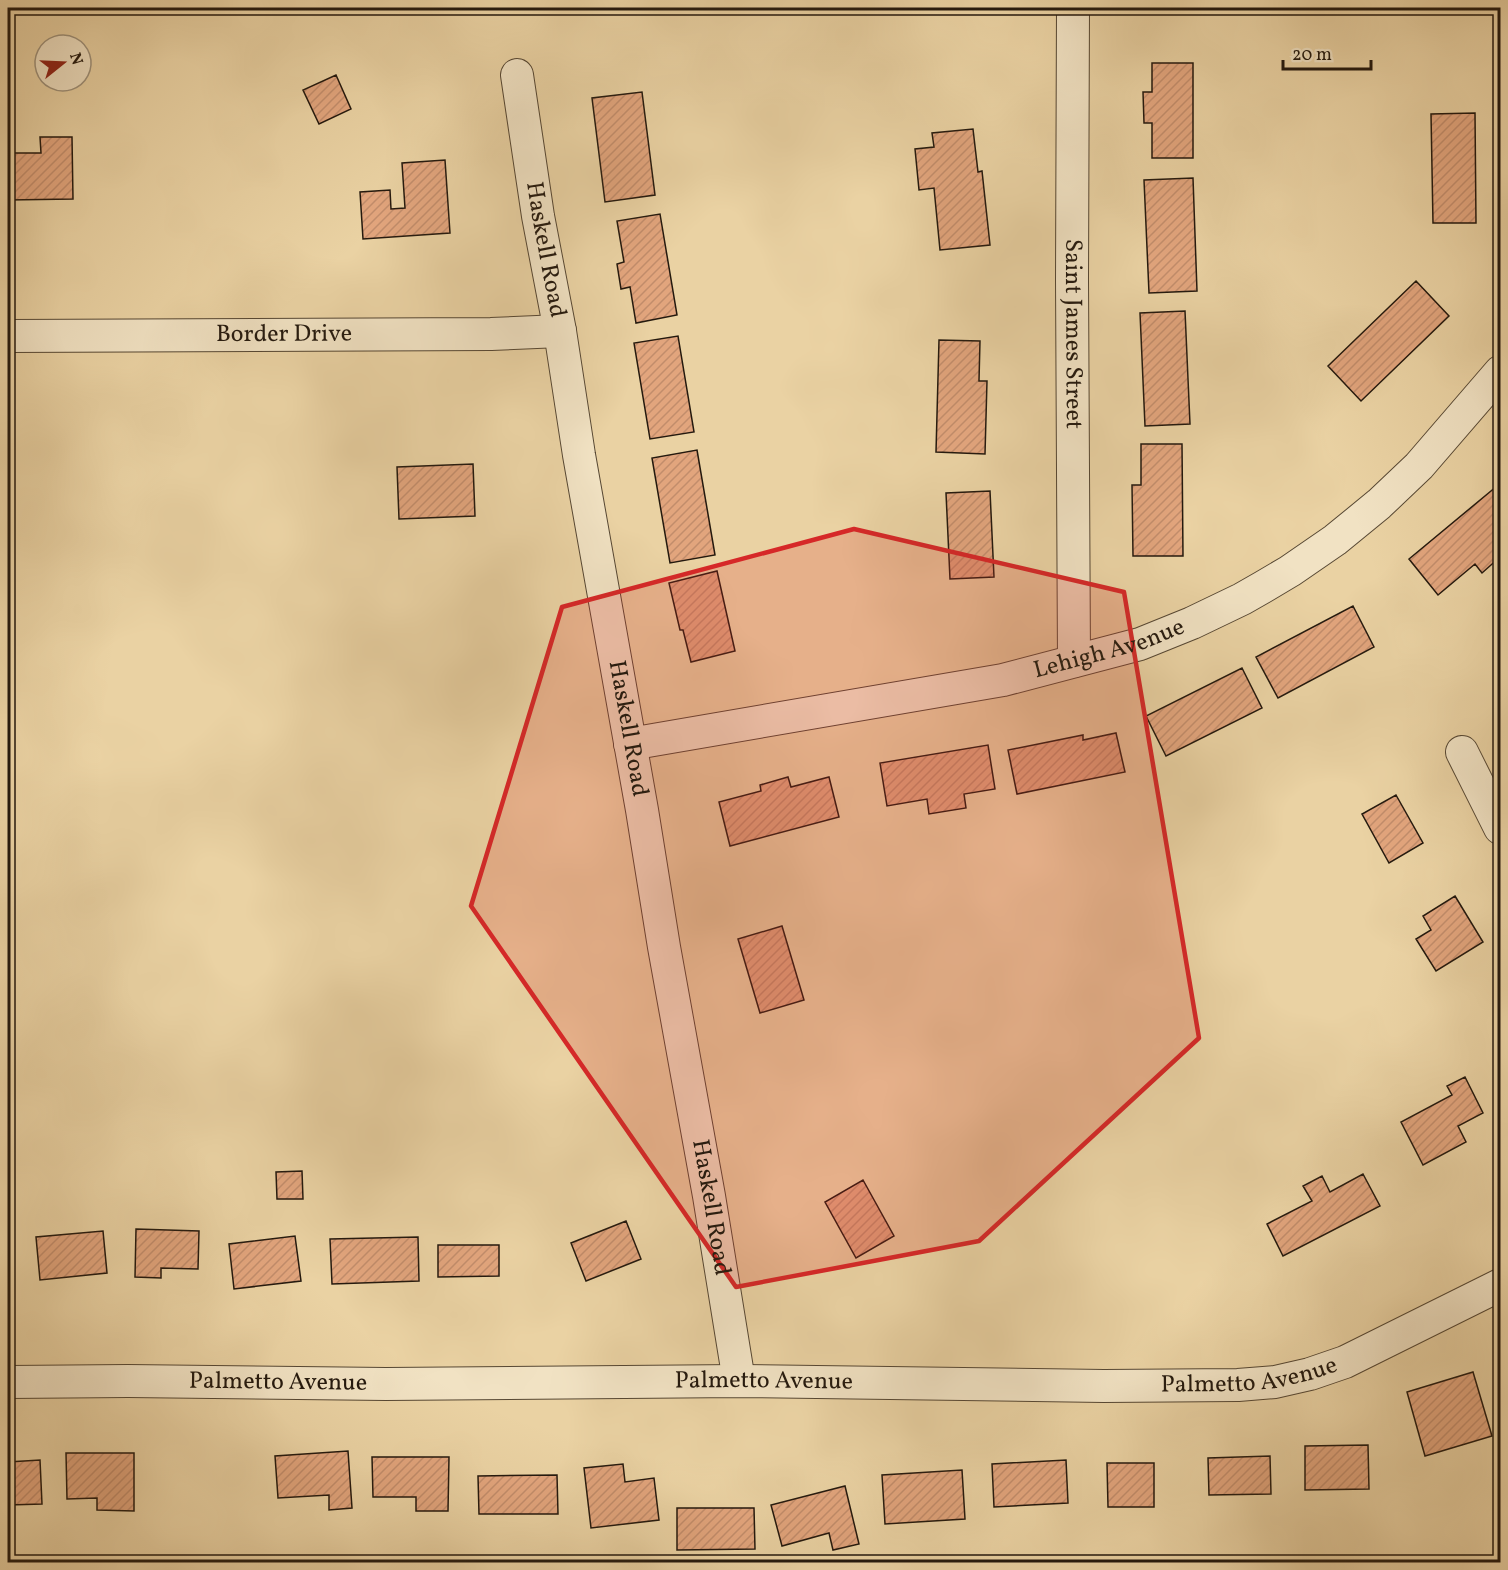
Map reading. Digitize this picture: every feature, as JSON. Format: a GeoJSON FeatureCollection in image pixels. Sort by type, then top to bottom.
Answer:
{"type":"FeatureCollection","features":[{"type":"Feature","properties":{"kind":"street","name":"Saint James Street"},"geometry":{"type":"LineString","coordinates":[[1073,8],[1074,661]]}},
{"type":"Feature","properties":{"kind":"street","name":"Haskell Road"},"geometry":{"type":"LineString","coordinates":[[517,75],[538,216],[560,331],[579,455],[740,1381]]}},
{"type":"Feature","properties":{"kind":"street","name":"Border Drive"},"geometry":{"type":"LineString","coordinates":[[8,336],[491,334],[560,331]]}},
{"type":"Feature","properties":{"kind":"street","name":"Lehigh Avenue"},"geometry":{"type":"LineString","coordinates":[[630,744],[1003,680],[1140,644],[1192,623],[1242,599],[1290,571],[1335,540],[1387,497],[1419,466],[1500,372]]}},
{"type":"Feature","properties":{"kind":"street"},"geometry":{"type":"LineString","coordinates":[[1462,752],[1500,828]]}},
{"type":"Feature","properties":{"kind":"street","name":"Palmetto Avenue"},"geometry":{"type":"LineString","coordinates":[[8,1382],[398,1384],[740,1381],[1104,1386],[1238,1385],[1275,1382],[1310,1374],[1345,1362],[1500,1284]]}},
{"type":"Feature","properties":{"kind":"highlighted area"},"geometry":{"type":"Polygon","coordinates":[[[854,529],[1124,592],[1199,1038],[979,1241],[736,1287],[471,906],[562,607],[854,529]]]}},
{"type":"Feature","properties":{"kind":"building"},"geometry":{"type":"Polygon","coordinates":[[[1152,63],[1193,63],[1193,158],[1152,158],[1152,123],[1144,123],[1143,92],[1152,92],[1152,63]]]}},
{"type":"Feature","properties":{"kind":"building"},"geometry":{"type":"Polygon","coordinates":[[[336,75],[351,109],[319,124],[303,90],[336,75]]]}},
{"type":"Feature","properties":{"kind":"building"},"geometry":{"type":"Polygon","coordinates":[[[642,92],[655,195],[605,202],[592,98],[642,92]]]}},
{"type":"Feature","properties":{"kind":"building"},"geometry":{"type":"Polygon","coordinates":[[[1475,113],[1476,223],[1433,223],[1431,114],[1475,113]]]}},
{"type":"Feature","properties":{"kind":"building"},"geometry":{"type":"Polygon","coordinates":[[[973,129],[978,172],[982,171],[990,245],[940,250],[934,188],[919,190],[915,149],[934,147],[932,133],[973,129]]]}},
{"type":"Feature","properties":{"kind":"building"},"geometry":{"type":"Polygon","coordinates":[[[40,137],[72,137],[73,199],[8,200],[8,153],[41,153],[40,137]]]}},
{"type":"Feature","properties":{"kind":"building"},"geometry":{"type":"Polygon","coordinates":[[[445,160],[450,233],[363,239],[360,192],[390,190],[391,209],[405,208],[402,163],[445,160]]]}},
{"type":"Feature","properties":{"kind":"building"},"geometry":{"type":"Polygon","coordinates":[[[1193,178],[1197,291],[1149,293],[1144,180],[1193,178]]]}},
{"type":"Feature","properties":{"kind":"building"},"geometry":{"type":"Polygon","coordinates":[[[660,214],[677,315],[636,323],[630,287],[621,289],[617,264],[624,262],[617,221],[660,214]]]}},
{"type":"Feature","properties":{"kind":"building"},"geometry":{"type":"Polygon","coordinates":[[[1416,281],[1449,316],[1361,401],[1328,366],[1416,281]]]}},
{"type":"Feature","properties":{"kind":"building"},"geometry":{"type":"Polygon","coordinates":[[[1185,311],[1190,424],[1145,426],[1140,313],[1185,311]]]}},
{"type":"Feature","properties":{"kind":"building"},"geometry":{"type":"Polygon","coordinates":[[[678,336],[694,432],[650,439],[634,343],[678,336]]]}},
{"type":"Feature","properties":{"kind":"building"},"geometry":{"type":"Polygon","coordinates":[[[939,340],[980,341],[979,381],[987,381],[985,454],[936,452],[939,340]]]}},
{"type":"Feature","properties":{"kind":"building"},"geometry":{"type":"Polygon","coordinates":[[[1141,444],[1182,444],[1183,556],[1133,556],[1132,485],[1141,485],[1141,444]]]}},
{"type":"Feature","properties":{"kind":"building"},"geometry":{"type":"Polygon","coordinates":[[[697,450],[715,555],[670,563],[652,458],[697,450]]]}},
{"type":"Feature","properties":{"kind":"building"},"geometry":{"type":"Polygon","coordinates":[[[473,464],[475,516],[399,519],[397,467],[473,464]]]}},
{"type":"Feature","properties":{"kind":"building"},"geometry":{"type":"Polygon","coordinates":[[[1497,486],[1500,490],[1500,557],[1482,573],[1475,564],[1438,595],[1409,559],[1497,486]]]}},
{"type":"Feature","properties":{"kind":"building"},"geometry":{"type":"Polygon","coordinates":[[[990,491],[994,577],[950,579],[946,493],[990,491]]]}},
{"type":"Feature","properties":{"kind":"building"},"geometry":{"type":"Polygon","coordinates":[[[717,571],[735,651],[691,662],[683,630],[680,630],[669,583],[717,571]]]}},
{"type":"Feature","properties":{"kind":"building"},"geometry":{"type":"Polygon","coordinates":[[[1353,606],[1374,647],[1278,698],[1256,657],[1353,606]]]}},
{"type":"Feature","properties":{"kind":"building"},"geometry":{"type":"Polygon","coordinates":[[[1242,668],[1262,708],[1166,756],[1146,716],[1242,668]]]}},
{"type":"Feature","properties":{"kind":"building"},"geometry":{"type":"Polygon","coordinates":[[[1116,733],[1125,772],[1017,794],[1008,750],[1083,735],[1083,740],[1116,733]]]}},
{"type":"Feature","properties":{"kind":"building"},"geometry":{"type":"Polygon","coordinates":[[[988,745],[995,789],[964,794],[966,808],[929,814],[927,799],[887,806],[880,763],[988,745]]]}},
{"type":"Feature","properties":{"kind":"building"},"geometry":{"type":"Polygon","coordinates":[[[788,777],[791,787],[829,777],[839,817],[730,846],[719,802],[761,791],[760,785],[788,777]]]}},
{"type":"Feature","properties":{"kind":"building"},"geometry":{"type":"Polygon","coordinates":[[[1396,795],[1423,843],[1389,863],[1362,814],[1396,795]]]}},
{"type":"Feature","properties":{"kind":"building"},"geometry":{"type":"Polygon","coordinates":[[[1455,896],[1483,942],[1436,971],[1416,939],[1431,930],[1423,916],[1455,896]]]}},
{"type":"Feature","properties":{"kind":"building"},"geometry":{"type":"Polygon","coordinates":[[[782,926],[804,1000],[760,1013],[738,939],[782,926]]]}},
{"type":"Feature","properties":{"kind":"building"},"geometry":{"type":"Polygon","coordinates":[[[1465,1077],[1483,1113],[1458,1126],[1466,1142],[1423,1165],[1401,1122],[1452,1095],[1447,1086],[1465,1077]]]}},
{"type":"Feature","properties":{"kind":"building"},"geometry":{"type":"Polygon","coordinates":[[[302,1171],[303,1199],[277,1199],[276,1172],[302,1171]]]}},
{"type":"Feature","properties":{"kind":"building"},"geometry":{"type":"Polygon","coordinates":[[[1363,1174],[1380,1206],[1283,1256],[1267,1224],[1312,1201],[1303,1186],[1322,1176],[1330,1192],[1363,1174]]]}},
{"type":"Feature","properties":{"kind":"building"},"geometry":{"type":"Polygon","coordinates":[[[863,1180],[894,1236],[856,1258],[825,1202],[863,1180]]]}},
{"type":"Feature","properties":{"kind":"building"},"geometry":{"type":"Polygon","coordinates":[[[626,1221],[641,1259],[586,1281],[571,1243],[626,1221]]]}},
{"type":"Feature","properties":{"kind":"building"},"geometry":{"type":"Polygon","coordinates":[[[136,1229],[199,1231],[198,1269],[161,1268],[161,1278],[135,1277],[136,1229]]]}},
{"type":"Feature","properties":{"kind":"building"},"geometry":{"type":"Polygon","coordinates":[[[103,1231],[107,1273],[40,1280],[36,1237],[103,1231]]]}},
{"type":"Feature","properties":{"kind":"building"},"geometry":{"type":"Polygon","coordinates":[[[295,1236],[301,1281],[234,1289],[229,1244],[295,1236]]]}},
{"type":"Feature","properties":{"kind":"building"},"geometry":{"type":"Polygon","coordinates":[[[418,1237],[419,1281],[332,1284],[330,1239],[418,1237]]]}},
{"type":"Feature","properties":{"kind":"building"},"geometry":{"type":"Polygon","coordinates":[[[8,1243],[13,1243],[12,1284],[8,1284],[8,1243]]]}},
{"type":"Feature","properties":{"kind":"building"},"geometry":{"type":"Polygon","coordinates":[[[438,1245],[499,1245],[499,1276],[438,1277],[438,1245]]]}},
{"type":"Feature","properties":{"kind":"building"},"geometry":{"type":"Polygon","coordinates":[[[1473,1372],[1492,1436],[1425,1456],[1407,1392],[1473,1372]]]}},
{"type":"Feature","properties":{"kind":"building"},"geometry":{"type":"Polygon","coordinates":[[[1368,1445],[1369,1489],[1305,1490],[1305,1446],[1368,1445]]]}},
{"type":"Feature","properties":{"kind":"building"},"geometry":{"type":"Polygon","coordinates":[[[348,1451],[352,1508],[329,1510],[329,1495],[278,1498],[275,1456],[348,1451]]]}},
{"type":"Feature","properties":{"kind":"building"},"geometry":{"type":"Polygon","coordinates":[[[66,1453],[134,1453],[134,1511],[97,1510],[97,1498],[67,1499],[66,1453]]]}},
{"type":"Feature","properties":{"kind":"building"},"geometry":{"type":"Polygon","coordinates":[[[1270,1456],[1271,1494],[1209,1495],[1208,1458],[1270,1456]]]}},
{"type":"Feature","properties":{"kind":"building"},"geometry":{"type":"Polygon","coordinates":[[[372,1457],[449,1457],[448,1511],[416,1511],[416,1497],[373,1497],[372,1457]]]}},
{"type":"Feature","properties":{"kind":"building"},"geometry":{"type":"Polygon","coordinates":[[[40,1460],[42,1504],[8,1505],[8,1462],[40,1460]]]}},
{"type":"Feature","properties":{"kind":"building"},"geometry":{"type":"Polygon","coordinates":[[[1066,1460],[1068,1503],[994,1507],[992,1464],[1066,1460]]]}},
{"type":"Feature","properties":{"kind":"building"},"geometry":{"type":"Polygon","coordinates":[[[1107,1463],[1154,1463],[1154,1507],[1108,1507],[1107,1463]]]}},
{"type":"Feature","properties":{"kind":"building"},"geometry":{"type":"Polygon","coordinates":[[[623,1464],[625,1482],[654,1478],[659,1520],[591,1528],[584,1468],[623,1464]]]}},
{"type":"Feature","properties":{"kind":"building"},"geometry":{"type":"Polygon","coordinates":[[[962,1470],[965,1519],[885,1524],[882,1475],[962,1470]]]}},
{"type":"Feature","properties":{"kind":"building"},"geometry":{"type":"Polygon","coordinates":[[[557,1475],[558,1514],[479,1514],[478,1476],[557,1475]]]}},
{"type":"Feature","properties":{"kind":"building"},"geometry":{"type":"Polygon","coordinates":[[[845,1486],[859,1544],[833,1550],[829,1533],[782,1546],[771,1505],[845,1486]]]}},
{"type":"Feature","properties":{"kind":"building"},"geometry":{"type":"Polygon","coordinates":[[[677,1508],[754,1508],[755,1549],[677,1550],[677,1508]]]}}]}
